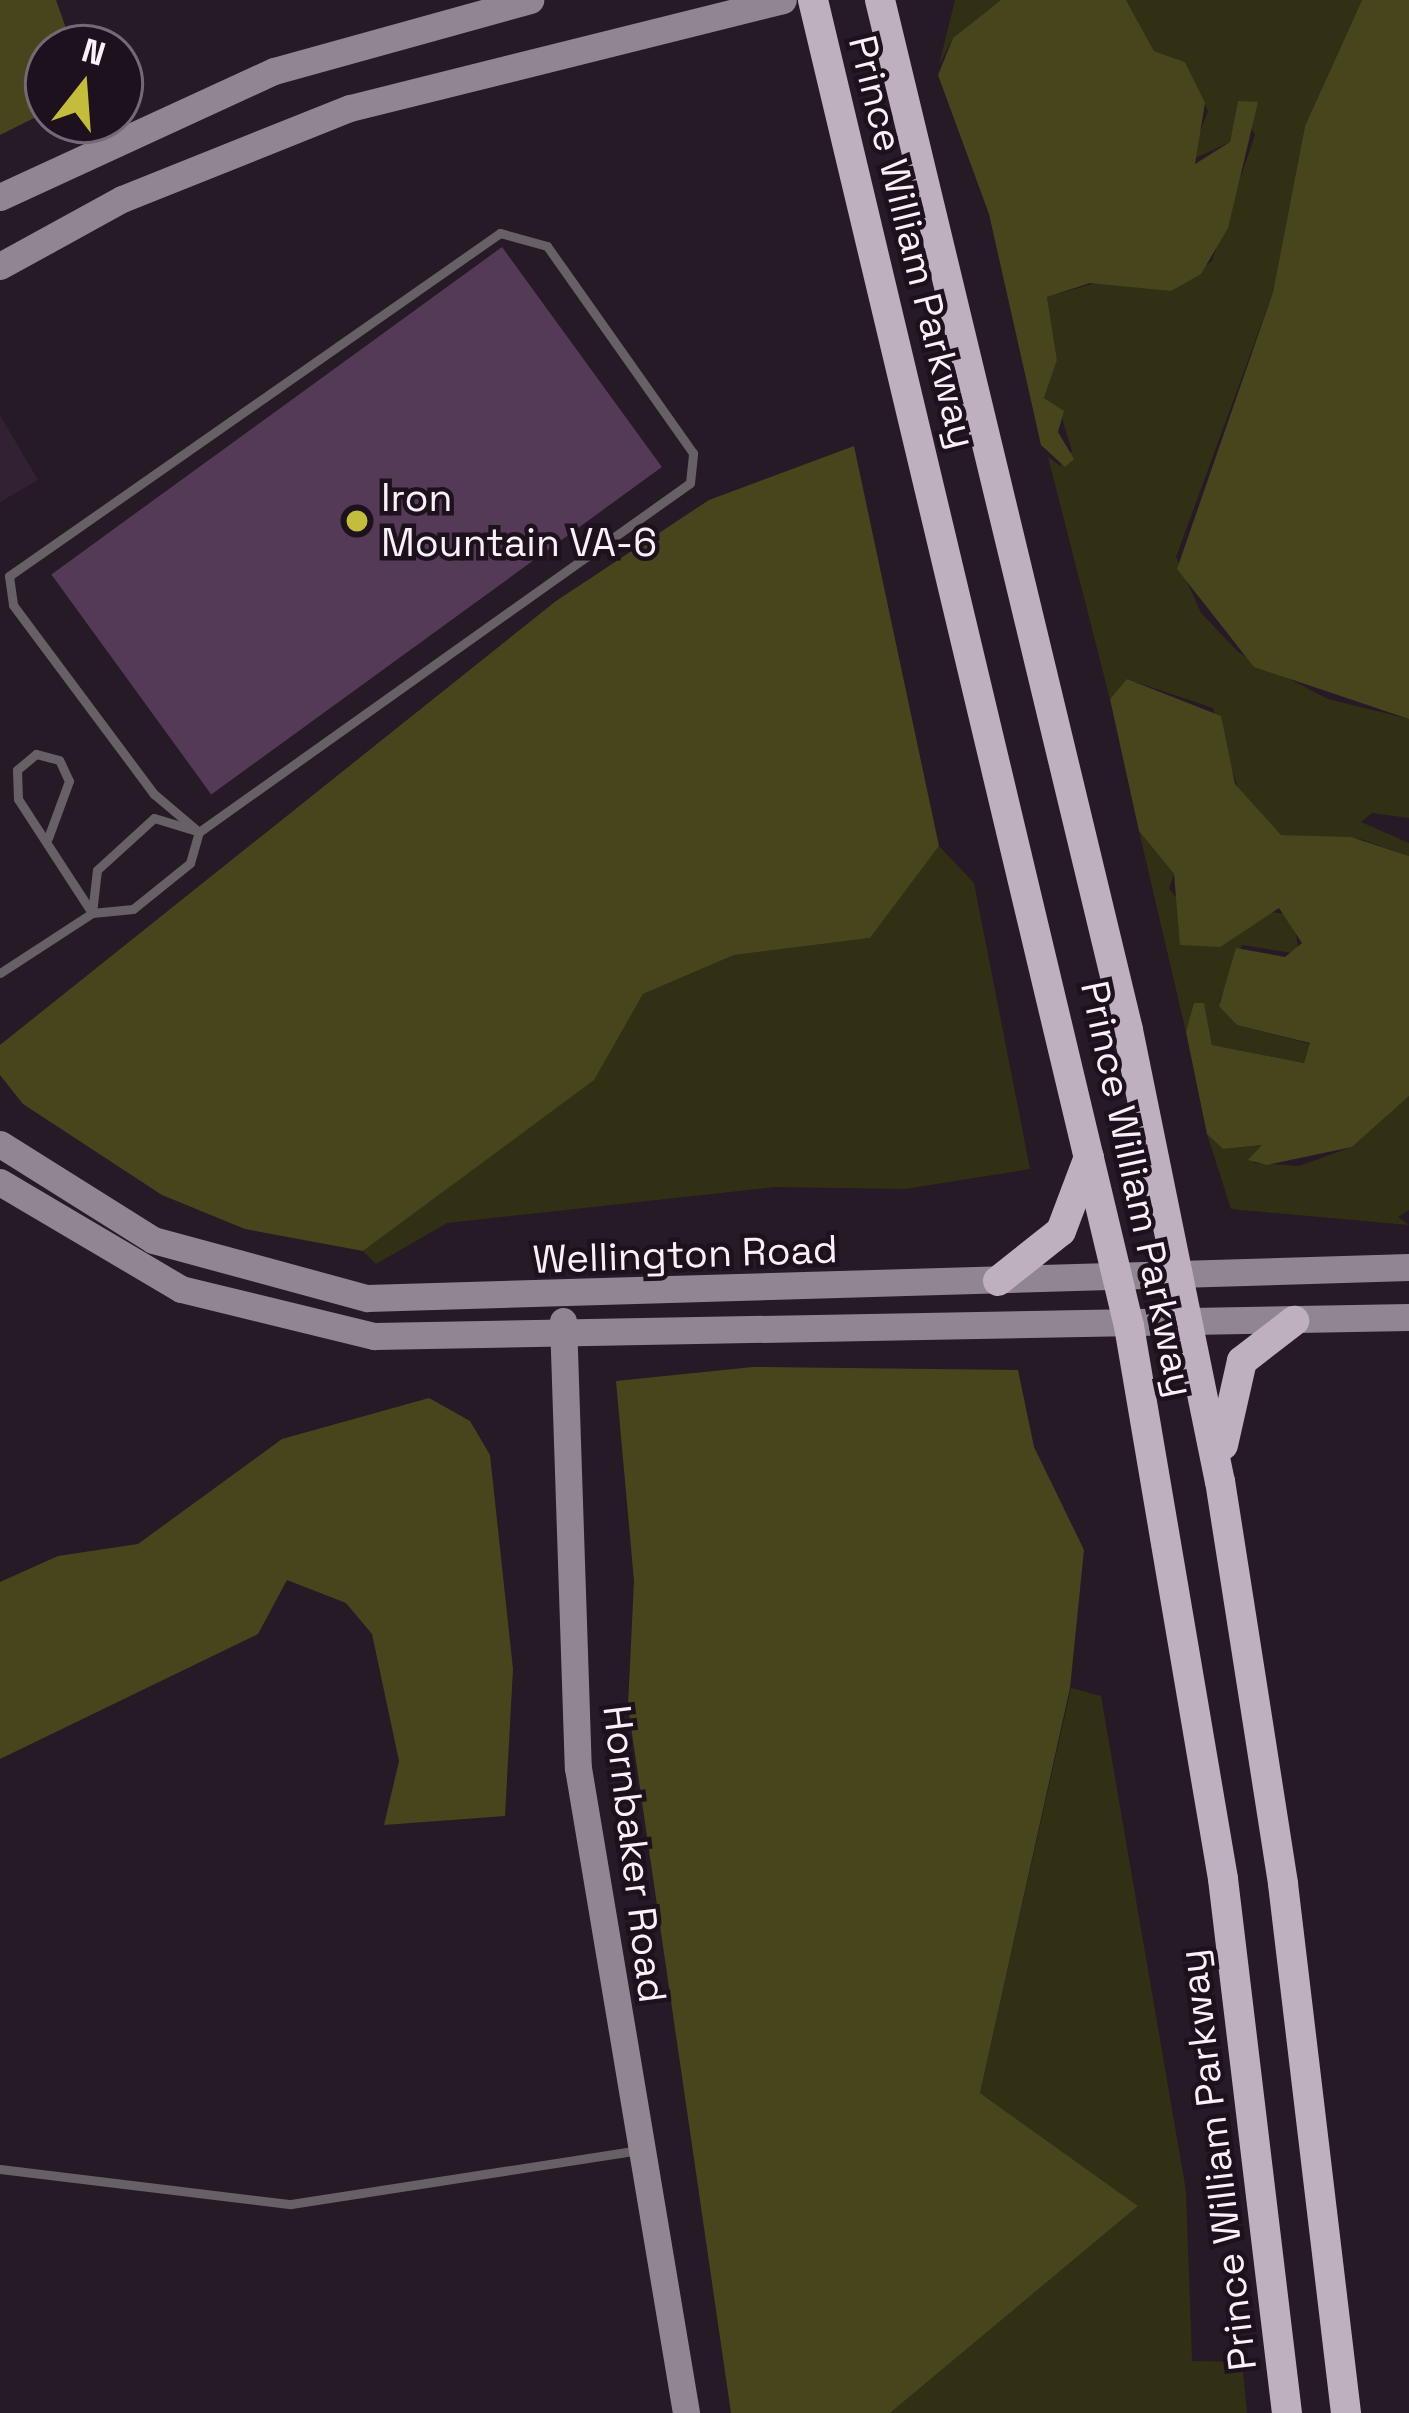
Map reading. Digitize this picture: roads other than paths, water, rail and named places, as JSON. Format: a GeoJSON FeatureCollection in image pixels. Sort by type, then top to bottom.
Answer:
{"type":"FeatureCollection","features":[{"type":"Feature","properties":{"kind":"highway","name":"Prince William Parkway"},"geometry":{"type":"LineString","coordinates":[[813,0],[1119,1275],[1223,1879],[1287,2413]]}},
{"type":"Feature","properties":{"kind":"highway","name":"Prince William Parkway"},"geometry":{"type":"LineString","coordinates":[[880,0],[1178,1273],[1220,1481],[1283,1884],[1346,2413]]}},
{"type":"Feature","properties":{"kind":"highway"},"geometry":{"type":"LineString","coordinates":[[998,1281],[1061,1231],[1090,1145]]}},
{"type":"Feature","properties":{"kind":"highway"},"geometry":{"type":"LineString","coordinates":[[1220,1481],[1231,1382],[1255,1346],[1294,1321]]}},
{"type":"Feature","properties":{"kind":"main road"},"geometry":{"type":"LineString","coordinates":[[0,197],[274,71],[530,0]]}},
{"type":"Feature","properties":{"kind":"main road"},"geometry":{"type":"LineString","coordinates":[[0,266],[161,182],[350,108],[783,0]]}},
{"type":"Feature","properties":{"kind":"main road","name":"Wellington Road"},"geometry":{"type":"LineString","coordinates":[[0,1144],[118,1223],[257,1277],[367,1298],[560,1299],[1409,1267]]}},
{"type":"Feature","properties":{"kind":"main road","name":"Wellington Road"},"geometry":{"type":"LineString","coordinates":[[0,1182],[112,1256],[273,1318],[397,1338],[1409,1317]]}},
{"type":"Feature","properties":{"kind":"main road","name":"Hornbaker Road"},"geometry":{"type":"LineString","coordinates":[[560,1299],[578,1768],[635,2151],[686,2413]]}},
{"type":"Feature","properties":{"kind":"lane"},"geometry":{"type":"LineString","coordinates":[[0,973],[92,914],[133,909],[190,863],[200,832],[690,483],[692,453],[548,246],[500,233],[21,557],[5,590],[154,794],[200,832]]}},
{"type":"Feature","properties":{"kind":"lane"},"geometry":{"type":"LineString","coordinates":[[48,838],[69,781],[59,760],[36,754],[17,770],[18,799],[48,838],[92,914]]}},
{"type":"Feature","properties":{"kind":"lane"},"geometry":{"type":"LineString","coordinates":[[92,914],[97,870],[154,818],[200,832]]}},
{"type":"Feature","properties":{"kind":"lane"},"geometry":{"type":"LineString","coordinates":[[0,2169],[291,2204],[635,2151]]}},
{"type":"Feature","properties":{"kind":"place","name":"Iron Mountain VA-6"},"geometry":{"type":"Point","coordinates":[357,521]}}]}
